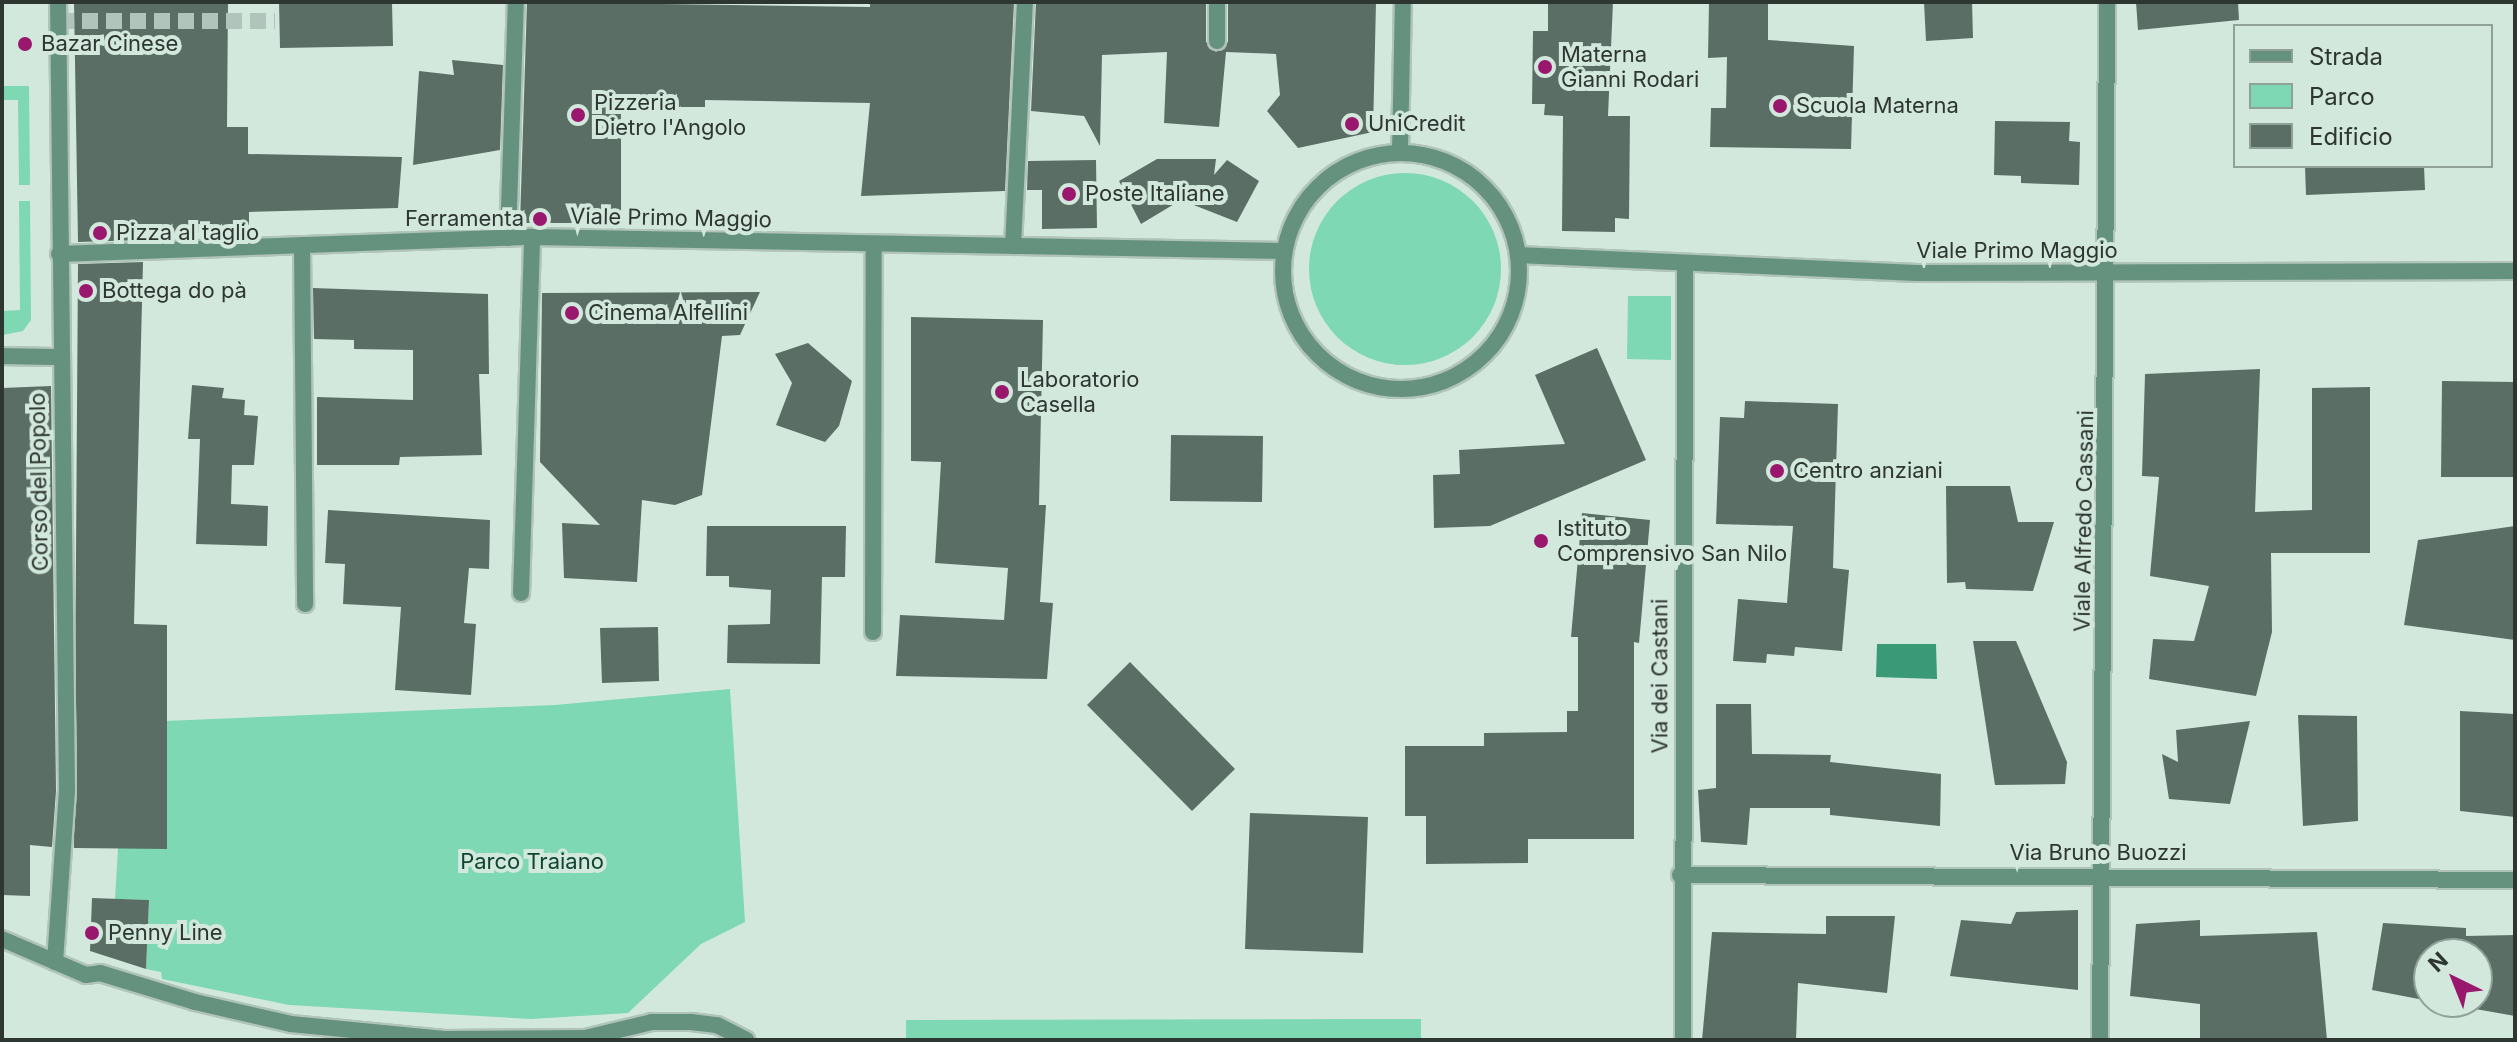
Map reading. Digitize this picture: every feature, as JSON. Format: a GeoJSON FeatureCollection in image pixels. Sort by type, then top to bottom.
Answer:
{"type":"FeatureCollection","features":[{"type":"Feature","properties":{"kind":"street","name":"Corso del Popolo"},"geometry":{"type":"LineString","coordinates":[[55,962],[67,791],[59,357],[58,2]]}},
{"type":"Feature","properties":{"kind":"street"},"geometry":{"type":"LineString","coordinates":[[508,238],[516,2]]}},
{"type":"Feature","properties":{"kind":"street"},"geometry":{"type":"LineString","coordinates":[[1013,246],[1025,2]]}},
{"type":"Feature","properties":{"kind":"street"},"geometry":{"type":"LineString","coordinates":[[1217,2],[1217,41]]}},
{"type":"Feature","properties":{"kind":"street"},"geometry":{"type":"LineString","coordinates":[[1400,152],[1403,2]]}},
{"type":"Feature","properties":{"kind":"street","name":"Viale Alfredo Cassani"},"geometry":{"type":"LineString","coordinates":[[2100,1040],[2109,273],[2107,2]]}},
{"type":"Feature","properties":{"kind":"street"},"geometry":{"type":"LineString","coordinates":[[1400,152],[1434,156],[1482,186],[1509,222],[1518,255],[1513,311],[1482,357],[1435,384],[1395,390],[1355,381],[1308,346],[1283,292],[1283,251],[1297,212],[1324,180],[1359,159],[1400,152]]}},
{"type":"Feature","properties":{"kind":"street","name":"Viale Primo Maggio"},"geometry":{"type":"LineString","coordinates":[[59,254],[532,237],[1283,251]]}},
{"type":"Feature","properties":{"kind":"street"},"geometry":{"type":"LineString","coordinates":[[521,593],[532,237]]}},
{"type":"Feature","properties":{"kind":"street"},"geometry":{"type":"LineString","coordinates":[[873,632],[874,244]]}},
{"type":"Feature","properties":{"kind":"street"},"geometry":{"type":"LineString","coordinates":[[302,245],[305,604]]}},
{"type":"Feature","properties":{"kind":"street","name":"Viale Primo Maggio"},"geometry":{"type":"LineString","coordinates":[[1518,255],[1917,273],[2515,271]]}},
{"type":"Feature","properties":{"kind":"street","name":"Via dei Castani"},"geometry":{"type":"LineString","coordinates":[[1683,1040],[1680,875],[1685,263]]}},
{"type":"Feature","properties":{"kind":"street"},"geometry":{"type":"LineString","coordinates":[[2,356],[59,357]]}},
{"type":"Feature","properties":{"kind":"street","name":"Via Bruno Buozzi"},"geometry":{"type":"LineString","coordinates":[[1680,875],[2101,874],[2515,880]]}},
{"type":"Feature","properties":{"kind":"street"},"geometry":{"type":"LineString","coordinates":[[2,939],[86,975],[100,973],[291,1024],[444,1039],[538,1039],[585,1038],[652,1022],[691,1022],[717,1025],[746,1040]]}},
{"type":"Feature","properties":{"kind":"green space"},"geometry":{"type":"Polygon","coordinates":[[[3,86],[29,86],[30,185],[19,185],[18,100],[3,100],[3,86]]]}},
{"type":"Feature","properties":{"kind":"green space"},"geometry":{"type":"Polygon","coordinates":[[[1405,173],[1442,180],[1473,201],[1494,232],[1501,269],[1494,306],[1473,337],[1442,358],[1405,365],[1368,358],[1337,337],[1316,306],[1309,269],[1316,232],[1337,201],[1368,180],[1405,173]]]}},
{"type":"Feature","properties":{"kind":"green space"},"geometry":{"type":"Polygon","coordinates":[[[19,201],[30,201],[31,320],[23,331],[3,335],[3,311],[20,310],[19,201]]]}},
{"type":"Feature","properties":{"kind":"green space"},"geometry":{"type":"Polygon","coordinates":[[[1628,296],[1671,296],[1671,360],[1627,359],[1628,296]]]}},
{"type":"Feature","properties":{"kind":"green space","name":"Parco Traiano"},"geometry":{"type":"Polygon","coordinates":[[[730,689],[745,922],[701,944],[628,1013],[531,1019],[289,1005],[162,979],[161,972],[146,969],[149,900],[115,899],[118,848],[167,848],[165,721],[555,705],[730,689]]]}},
{"type":"Feature","properties":{"kind":"green space"},"geometry":{"type":"Polygon","coordinates":[[[1421,1019],[1421,1040],[906,1040],[906,1020],[1421,1019]]]}},
{"type":"Feature","properties":{"kind":"shaded area"},"geometry":{"type":"Polygon","coordinates":[[[1877,644],[1936,644],[1937,679],[1876,677],[1877,644]]]}},
{"type":"Feature","properties":{"kind":"building"},"geometry":{"type":"Polygon","coordinates":[[[74,2],[228,2],[227,127],[248,127],[248,154],[402,157],[398,208],[249,212],[249,233],[143,233],[143,240],[78,242],[74,2]]]}},
{"type":"Feature","properties":{"kind":"building"},"geometry":{"type":"Polygon","coordinates":[[[279,2],[392,2],[393,46],[280,48],[279,2]]]}},
{"type":"Feature","properties":{"kind":"building"},"geometry":{"type":"Polygon","coordinates":[[[527,2],[870,7],[870,2],[1014,2],[1005,191],[861,196],[870,103],[705,100],[705,107],[621,107],[621,223],[520,223],[527,2]]]}},
{"type":"Feature","properties":{"kind":"building"},"geometry":{"type":"Polygon","coordinates":[[[1036,2],[1206,2],[1206,42],[1216,52],[1228,42],[1228,2],[1376,2],[1373,132],[1298,148],[1267,111],[1280,95],[1276,54],[1226,52],[1219,127],[1164,123],[1167,52],[1102,55],[1100,146],[1084,116],[1031,111],[1036,2]]]}},
{"type":"Feature","properties":{"kind":"building"},"geometry":{"type":"Polygon","coordinates":[[[1548,2],[1613,2],[1608,116],[1630,116],[1629,219],[1615,218],[1615,232],[1562,231],[1563,116],[1544,115],[1545,104],[1532,104],[1533,31],[1548,31],[1548,2]]]}},
{"type":"Feature","properties":{"kind":"building"},"geometry":{"type":"Polygon","coordinates":[[[1709,2],[1768,2],[1768,40],[1854,46],[1851,149],[1710,147],[1711,108],[1726,108],[1727,57],[1708,58],[1709,2]]]}},
{"type":"Feature","properties":{"kind":"building"},"geometry":{"type":"Polygon","coordinates":[[[1924,2],[1972,2],[1973,38],[1926,41],[1924,2]]]}},
{"type":"Feature","properties":{"kind":"building"},"geometry":{"type":"Polygon","coordinates":[[[2136,2],[2238,2],[2239,20],[2138,30],[2136,2]]]}},
{"type":"Feature","properties":{"kind":"building"},"geometry":{"type":"Polygon","coordinates":[[[452,60],[503,65],[500,150],[413,165],[419,71],[454,75],[452,60]]]}},
{"type":"Feature","properties":{"kind":"building"},"geometry":{"type":"Polygon","coordinates":[[[1995,121],[2070,122],[2069,141],[2080,142],[2079,185],[2021,183],[2021,176],[1994,175],[1995,121]]]}},
{"type":"Feature","properties":{"kind":"building"},"geometry":{"type":"Polygon","coordinates":[[[1157,159],[1216,159],[1214,175],[1227,160],[1259,181],[1237,222],[1181,200],[1141,224],[1119,181],[1157,159]]]}},
{"type":"Feature","properties":{"kind":"building","name":"Poste Italiane"},"geometry":{"type":"Polygon","coordinates":[[[1096,160],[1097,228],[1042,229],[1042,190],[1027,190],[1028,161],[1096,160]]]}},
{"type":"Feature","properties":{"kind":"building"},"geometry":{"type":"Polygon","coordinates":[[[2305,168],[2424,168],[2425,190],[2306,195],[2305,168]]]}},
{"type":"Feature","properties":{"kind":"building"},"geometry":{"type":"Polygon","coordinates":[[[143,262],[134,624],[167,625],[167,849],[74,848],[78,264],[143,262]]]}},
{"type":"Feature","properties":{"kind":"building"},"geometry":{"type":"Polygon","coordinates":[[[313,288],[488,294],[489,374],[479,374],[482,455],[400,457],[399,465],[317,465],[317,397],[413,400],[413,350],[354,349],[354,340],[314,339],[313,288]]]}},
{"type":"Feature","properties":{"kind":"building"},"geometry":{"type":"Polygon","coordinates":[[[760,292],[740,335],[722,336],[702,495],[675,505],[642,500],[637,582],[564,578],[562,523],[600,525],[540,462],[542,293],[760,292]]]}},
{"type":"Feature","properties":{"kind":"building"},"geometry":{"type":"Polygon","coordinates":[[[911,317],[1043,320],[1039,505],[1046,505],[1040,602],[1053,603],[1047,679],[896,676],[900,615],[1004,620],[1008,568],[935,563],[941,462],[911,461],[911,317]]]}},
{"type":"Feature","properties":{"kind":"building"},"geometry":{"type":"Polygon","coordinates":[[[808,343],[852,381],[839,426],[825,442],[776,425],[792,383],[775,354],[808,343]]]}},
{"type":"Feature","properties":{"kind":"building"},"geometry":{"type":"Polygon","coordinates":[[[1597,348],[1646,460],[1490,526],[1434,528],[1433,475],[1460,474],[1459,450],[1565,444],[1535,375],[1597,348]]]}},
{"type":"Feature","properties":{"kind":"building"},"geometry":{"type":"Polygon","coordinates":[[[2260,369],[2255,512],[2312,510],[2312,388],[2370,387],[2370,553],[2271,553],[2272,632],[2256,696],[2149,679],[2153,639],[2194,641],[2209,586],[2150,576],[2159,477],[2142,476],[2145,374],[2260,369]]]}},
{"type":"Feature","properties":{"kind":"building"},"geometry":{"type":"Polygon","coordinates":[[[2442,381],[2515,382],[2515,477],[2441,477],[2442,381]]]}},
{"type":"Feature","properties":{"kind":"building"},"geometry":{"type":"Polygon","coordinates":[[[192,385],[224,388],[222,398],[245,400],[244,415],[258,416],[254,465],[232,465],[231,504],[268,506],[267,546],[196,544],[200,439],[188,439],[192,385]]]}},
{"type":"Feature","properties":{"kind":"building"},"geometry":{"type":"Polygon","coordinates":[[[51,386],[56,791],[52,847],[30,845],[30,896],[2,895],[2,388],[51,386]]]}},
{"type":"Feature","properties":{"kind":"building"},"geometry":{"type":"Polygon","coordinates":[[[1745,401],[1838,404],[1833,568],[1849,570],[1842,651],[1795,647],[1794,656],[1767,654],[1766,663],[1733,661],[1738,599],[1787,603],[1793,526],[1716,524],[1720,417],[1744,418],[1745,401]]]}},
{"type":"Feature","properties":{"kind":"building"},"geometry":{"type":"Polygon","coordinates":[[[1171,435],[1263,436],[1262,502],[1170,501],[1171,435]]]}},
{"type":"Feature","properties":{"kind":"building"},"geometry":{"type":"Polygon","coordinates":[[[1946,486],[2010,486],[2018,522],[2054,522],[2033,591],[1966,589],[1965,582],[1947,583],[1946,486]]]}},
{"type":"Feature","properties":{"kind":"building"},"geometry":{"type":"Polygon","coordinates":[[[328,510],[490,520],[489,569],[469,568],[464,623],[476,624],[471,695],[395,690],[401,607],[343,604],[345,564],[325,563],[328,510]]]}},
{"type":"Feature","properties":{"kind":"building"},"geometry":{"type":"Polygon","coordinates":[[[1582,513],[1650,520],[1639,643],[1634,642],[1634,839],[1528,839],[1528,863],[1426,864],[1426,816],[1405,816],[1405,746],[1484,746],[1484,733],[1567,732],[1567,711],[1578,711],[1578,637],[1571,637],[1582,513]]]}},
{"type":"Feature","properties":{"kind":"building"},"geometry":{"type":"Polygon","coordinates":[[[707,526],[846,526],[845,577],[822,577],[820,664],[727,663],[728,625],[770,624],[771,590],[729,587],[729,576],[706,576],[707,526]]]}},
{"type":"Feature","properties":{"kind":"building"},"geometry":{"type":"Polygon","coordinates":[[[2515,526],[2515,640],[2404,625],[2418,540],[2515,526]]]}},
{"type":"Feature","properties":{"kind":"building"},"geometry":{"type":"Polygon","coordinates":[[[658,627],[659,681],[602,683],[600,628],[658,627]]]}},
{"type":"Feature","properties":{"kind":"building"},"geometry":{"type":"Polygon","coordinates":[[[1973,641],[2016,641],[2067,762],[2065,784],[1995,785],[1973,641]]]}},
{"type":"Feature","properties":{"kind":"building"},"geometry":{"type":"Polygon","coordinates":[[[1130,662],[1235,769],[1192,811],[1087,705],[1130,662]]]}},
{"type":"Feature","properties":{"kind":"building"},"geometry":{"type":"Polygon","coordinates":[[[1716,704],[1751,704],[1752,754],[1831,755],[1830,762],[1941,774],[1940,826],[1830,815],[1830,808],[1750,808],[1747,845],[1701,842],[1698,790],[1716,788],[1716,704]]]}},
{"type":"Feature","properties":{"kind":"building"},"geometry":{"type":"Polygon","coordinates":[[[2460,711],[2515,714],[2515,817],[2460,811],[2460,711]]]}},
{"type":"Feature","properties":{"kind":"building"},"geometry":{"type":"Polygon","coordinates":[[[2298,715],[2357,716],[2358,821],[2303,826],[2298,715]]]}},
{"type":"Feature","properties":{"kind":"building"},"geometry":{"type":"Polygon","coordinates":[[[2250,721],[2230,804],[2169,799],[2162,754],[2178,762],[2176,730],[2250,721]]]}},
{"type":"Feature","properties":{"kind":"building"},"geometry":{"type":"Polygon","coordinates":[[[1250,813],[1368,817],[1363,953],[1245,949],[1250,813]]]}},
{"type":"Feature","properties":{"kind":"building"},"geometry":{"type":"Polygon","coordinates":[[[92,898],[149,900],[146,969],[90,951],[92,898]]]}},
{"type":"Feature","properties":{"kind":"building"},"geometry":{"type":"Polygon","coordinates":[[[2078,910],[2078,990],[1950,976],[1961,920],[2011,924],[2016,912],[2078,910]]]}},
{"type":"Feature","properties":{"kind":"building"},"geometry":{"type":"Polygon","coordinates":[[[1826,916],[1895,916],[1887,993],[1798,983],[1796,1040],[1702,1040],[1712,932],[1826,934],[1826,916]]]}},
{"type":"Feature","properties":{"kind":"building"},"geometry":{"type":"Polygon","coordinates":[[[2200,920],[2200,936],[2317,932],[2327,1040],[2200,1040],[2200,1004],[2130,996],[2136,924],[2200,920]]]}},
{"type":"Feature","properties":{"kind":"building"},"geometry":{"type":"Polygon","coordinates":[[[2383,923],[2466,928],[2466,936],[2515,935],[2515,1016],[2493,1012],[2493,938],[2413,938],[2413,998],[2372,990],[2383,923]]]}},
{"type":"Feature","properties":{"kind":"tunnel"},"geometry":{"type":"LineString","coordinates":[[58,21],[275,21]]}},
{"type":"Feature","properties":{"kind":"place","name":"Bazar Cinese"},"geometry":{"type":"Point","coordinates":[25,44]}},
{"type":"Feature","properties":{"kind":"place","name":"Materna Gianni Rodari"},"geometry":{"type":"Point","coordinates":[1545,67]}},
{"type":"Feature","properties":{"kind":"place","name":"Scuola Materna"},"geometry":{"type":"Point","coordinates":[1780,106]}},
{"type":"Feature","properties":{"kind":"place","name":"Pizzeria Dietro l'Angolo"},"geometry":{"type":"Point","coordinates":[578,115]}},
{"type":"Feature","properties":{"kind":"place","name":"UniCredit"},"geometry":{"type":"Point","coordinates":[1352,124]}},
{"type":"Feature","properties":{"kind":"place","name":"Poste Italiane"},"geometry":{"type":"Point","coordinates":[1069,194]}},
{"type":"Feature","properties":{"kind":"place","name":"Ferramenta"},"geometry":{"type":"Point","coordinates":[540,219]}},
{"type":"Feature","properties":{"kind":"place","name":"Pizza al taglio"},"geometry":{"type":"Point","coordinates":[100,233]}},
{"type":"Feature","properties":{"kind":"place","name":"Bottega do pà"},"geometry":{"type":"Point","coordinates":[86,291]}},
{"type":"Feature","properties":{"kind":"place","name":"Cinema Alfellini"},"geometry":{"type":"Point","coordinates":[572,313]}},
{"type":"Feature","properties":{"kind":"place","name":"Laboratorio Casella"},"geometry":{"type":"Point","coordinates":[1002,392]}},
{"type":"Feature","properties":{"kind":"place","name":"Centro anziani"},"geometry":{"type":"Point","coordinates":[1777,471]}},
{"type":"Feature","properties":{"kind":"place","name":"Istituto Comprensivo San Nilo"},"geometry":{"type":"Point","coordinates":[1541,541]}},
{"type":"Feature","properties":{"kind":"place","name":"Penny Line"},"geometry":{"type":"Point","coordinates":[92,933]}}]}
